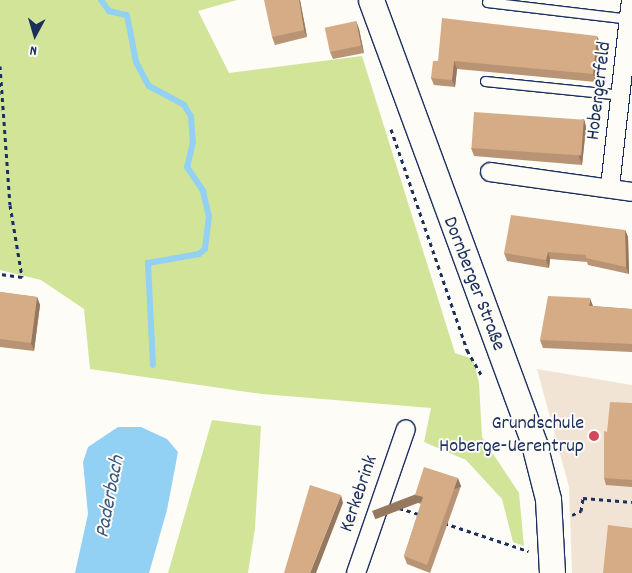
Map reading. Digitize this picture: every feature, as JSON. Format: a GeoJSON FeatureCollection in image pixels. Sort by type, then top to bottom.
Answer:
{"type":"FeatureCollection","features":[{"type":"Feature","properties":{"kind":"street","name":"Dornberger Straße"},"geometry":{"type":"LineString","coordinates":[[371,0],[534,444],[548,499],[552,573]]}},
{"type":"Feature","properties":{"kind":"street","name":"Hobergerfeld"},"geometry":{"type":"LineString","coordinates":[[610,187],[622,95],[631,0]]}},
{"type":"Feature","properties":{"kind":"street"},"geometry":{"type":"LineString","coordinates":[[490,172],[610,187],[632,192]]}},
{"type":"Feature","properties":{"kind":"street","name":"Kerkebrink"},"geometry":{"type":"LineString","coordinates":[[356,573],[406,429]]}},
{"type":"Feature","properties":{"kind":"lane"},"geometry":{"type":"LineString","coordinates":[[487,2],[630,19]]}},
{"type":"Feature","properties":{"kind":"lane"},"geometry":{"type":"LineString","coordinates":[[486,81],[622,95]]}},
{"type":"Feature","properties":{"kind":"path"},"geometry":{"type":"LineString","coordinates":[[0,66],[10,205],[22,277],[0,274]]}},
{"type":"Feature","properties":{"kind":"path"},"geometry":{"type":"LineString","coordinates":[[390,126],[467,350],[486,383]]}},
{"type":"Feature","properties":{"kind":"path"},"geometry":{"type":"LineString","coordinates":[[565,518],[581,511],[583,498],[632,502]]}},
{"type":"Feature","properties":{"kind":"path"},"geometry":{"type":"LineString","coordinates":[[380,501],[427,517]]}},
{"type":"Feature","properties":{"kind":"path"},"geometry":{"type":"LineString","coordinates":[[436,520],[529,551]]}},
{"type":"Feature","properties":{"kind":"path"},"geometry":{"type":"LineString","coordinates":[[529,542],[529,558]]}},
{"type":"Feature","properties":{"kind":"shaded area","name":"Grundschule Hoberge-Uerentrup"},"geometry":{"type":"Polygon","coordinates":[[[537,369],[632,385],[632,573],[572,573],[569,487],[537,369]]]}},
{"type":"Feature","properties":{"kind":"green space"},"geometry":{"type":"Polygon","coordinates":[[[0,0],[237,0],[198,11],[229,73],[362,56],[455,353],[473,359],[479,383],[482,437],[519,493],[524,546],[513,542],[502,499],[466,460],[424,442],[431,408],[262,394],[90,369],[84,309],[41,280],[0,270],[0,0]]]}},
{"type":"Feature","properties":{"kind":"green space"},"geometry":{"type":"Polygon","coordinates":[[[212,420],[261,426],[255,528],[248,573],[168,573],[212,420]]]}},
{"type":"Feature","properties":{"kind":"water"},"geometry":{"type":"Polygon","coordinates":[[[118,427],[141,427],[167,439],[178,452],[167,510],[149,573],[75,573],[88,514],[83,462],[88,447],[118,427]]]}},
{"type":"Feature","properties":{"kind":"building"},"geometry":{"type":"Polygon","coordinates":[[[264,0],[299,0],[304,30],[272,37],[264,0]]]}},
{"type":"Feature","properties":{"kind":"building"},"geometry":{"type":"Polygon","coordinates":[[[442,18],[597,36],[593,74],[454,61],[452,80],[431,78],[433,61],[438,61],[442,18]]]}},
{"type":"Feature","properties":{"kind":"building"},"geometry":{"type":"Polygon","coordinates":[[[356,21],[361,45],[330,52],[325,28],[356,21]]]}},
{"type":"Feature","properties":{"kind":"building"},"geometry":{"type":"Polygon","coordinates":[[[474,112],[584,120],[581,156],[471,148],[474,112]]]}},
{"type":"Feature","properties":{"kind":"building"},"geometry":{"type":"Polygon","coordinates":[[[511,215],[625,230],[626,267],[586,258],[586,255],[548,252],[546,260],[504,253],[511,215]]]}},
{"type":"Feature","properties":{"kind":"building"},"geometry":{"type":"Polygon","coordinates":[[[0,292],[37,297],[31,343],[0,339],[0,292]]]}},
{"type":"Feature","properties":{"kind":"building"},"geometry":{"type":"Polygon","coordinates":[[[548,296],[590,298],[589,306],[632,309],[632,344],[540,340],[548,296]]]}},
{"type":"Feature","properties":{"kind":"building"},"geometry":{"type":"Polygon","coordinates":[[[610,402],[632,403],[632,480],[604,478],[604,431],[607,432],[610,402]]]}},
{"type":"Feature","properties":{"kind":"building"},"geometry":{"type":"Polygon","coordinates":[[[424,467],[458,478],[427,565],[404,556],[423,497],[415,495],[424,467]]]}},
{"type":"Feature","properties":{"kind":"building"},"geometry":{"type":"Polygon","coordinates":[[[310,485],[341,495],[310,573],[284,573],[310,485]]]}},
{"type":"Feature","properties":{"kind":"building"},"geometry":{"type":"Polygon","coordinates":[[[608,525],[632,528],[632,573],[603,573],[608,525]]]}},
{"type":"Feature","properties":{"kind":"waterway","name":"Paderbach"},"geometry":{"type":"LineString","coordinates":[[101,0],[109,11],[127,15],[136,62],[149,86],[184,105],[191,116],[193,142],[187,167],[203,191],[209,216],[205,249],[199,254],[148,263],[153,365]]}},
{"type":"Feature","properties":{"kind":"place","name":"Grundschule Hoberge-Uerentrup"},"geometry":{"type":"Point","coordinates":[594,436]}}]}
